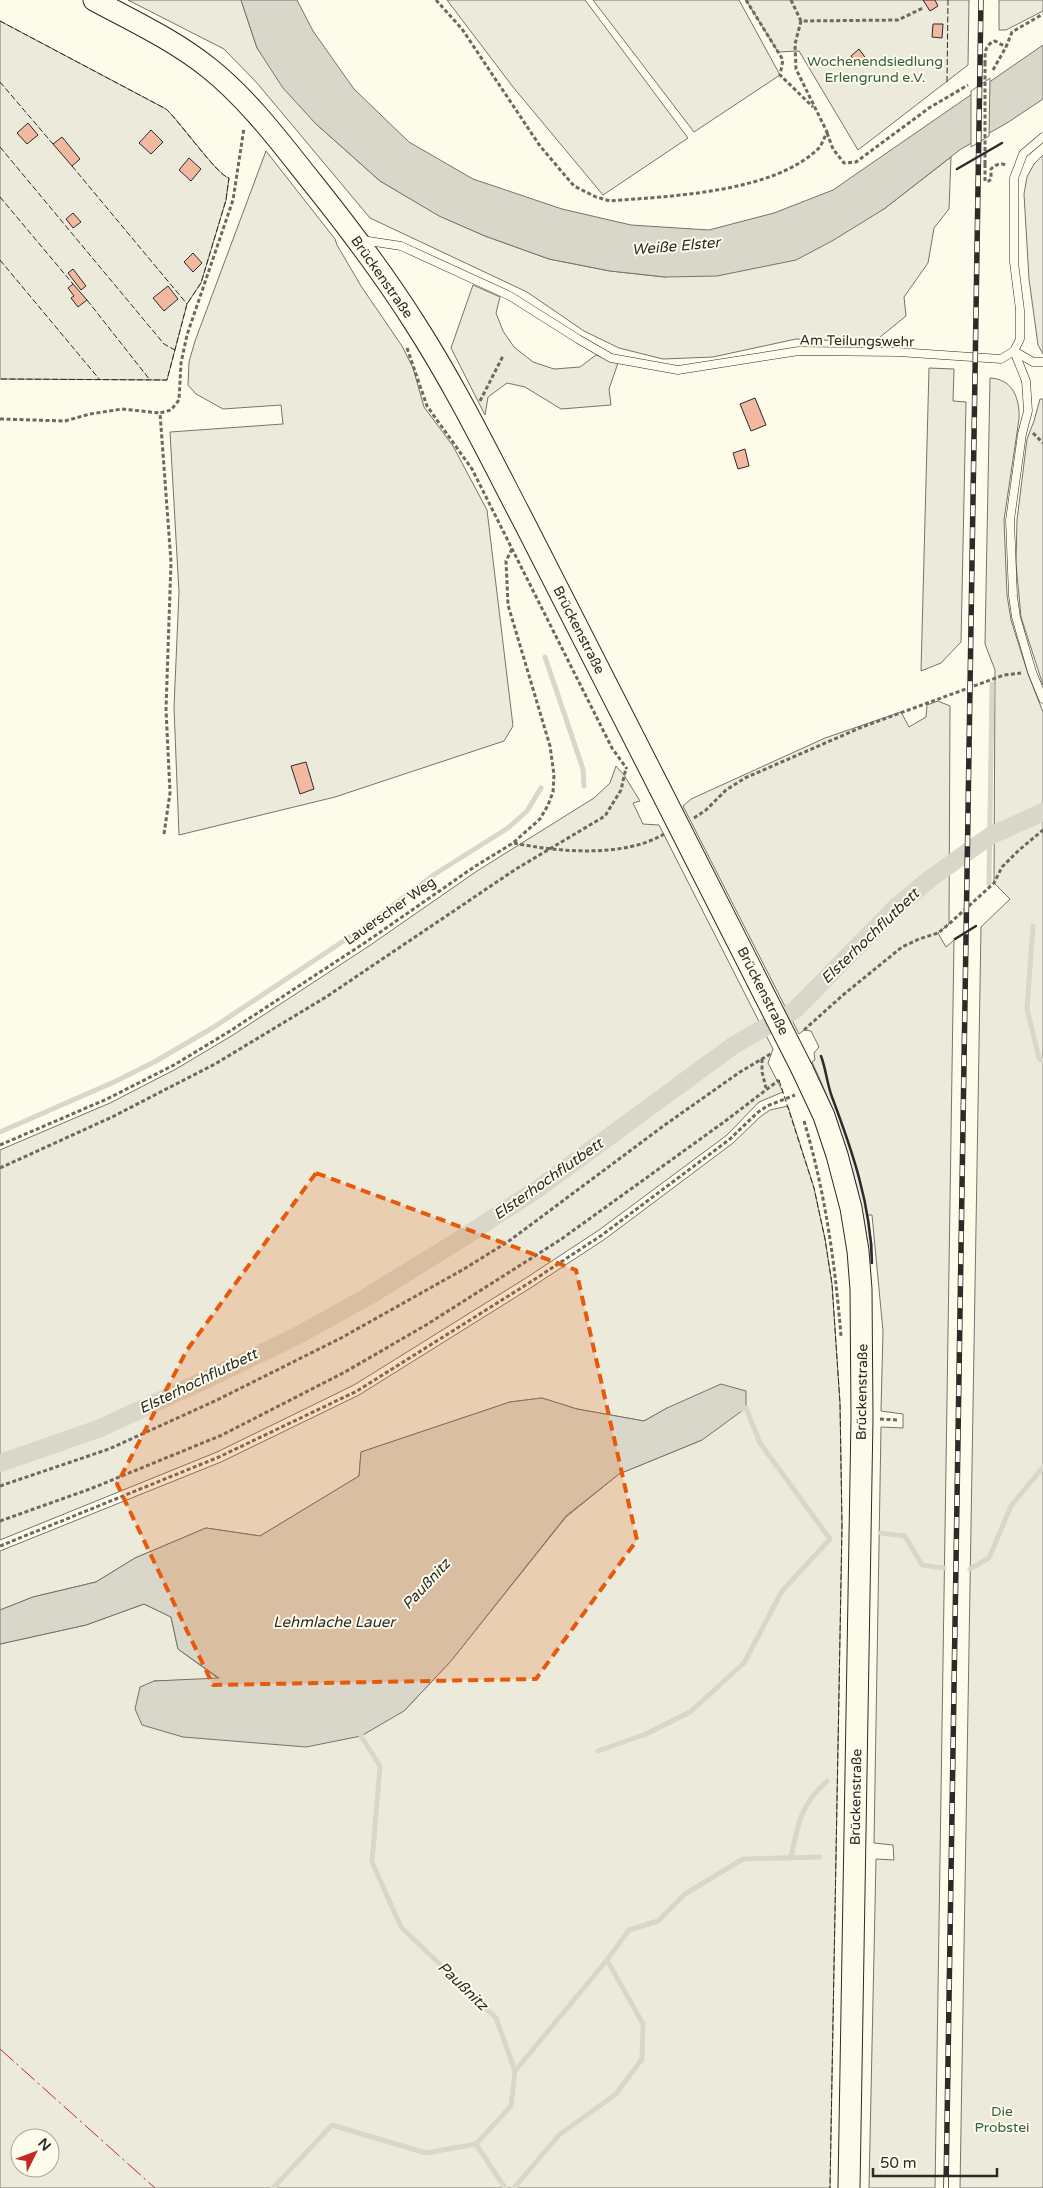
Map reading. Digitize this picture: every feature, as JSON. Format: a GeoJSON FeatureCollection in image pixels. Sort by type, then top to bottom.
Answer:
{"type":"FeatureCollection","features":[{"type":"Feature","properties":{"kind":"main road","name":"Brückenstraße"},"geometry":{"type":"LineString","coordinates":[[94,0],[182,49],[210,69],[252,110],[327,201],[414,322],[471,420],[659,787],[797,1078],[824,1116],[851,1208],[858,1251],[861,1289],[861,1438],[849,2188]]}},
{"type":"Feature","properties":{"kind":"lane"},"geometry":{"type":"LineString","coordinates":[[1043,137],[1023,154],[1016,168],[1014,178],[1014,262],[1020,310],[1020,339],[1014,351],[1026,382],[1028,411],[1022,434],[1010,520],[1013,596],[1016,618],[1032,672],[1043,699]]}},
{"type":"Feature","properties":{"kind":"lane","name":"Am Teilungswehr"},"geometry":{"type":"LineString","coordinates":[[356,240],[401,246],[438,262],[510,296],[578,340],[611,358],[678,370],[799,351],[898,352],[1001,359],[1014,351]]}},
{"type":"Feature","properties":{"kind":"lane"},"geometry":{"type":"LineString","coordinates":[[1014,351],[1033,362],[1043,362]]}},
{"type":"Feature","properties":{"kind":"path"},"geometry":{"type":"LineString","coordinates":[[436,0],[462,29],[540,146],[574,186],[596,197],[610,201],[696,194],[745,183],[788,170],[819,148],[827,132]]}},
{"type":"Feature","properties":{"kind":"path"},"geometry":{"type":"LineString","coordinates":[[746,0],[783,60],[780,75],[815,109]]}},
{"type":"Feature","properties":{"kind":"path"},"geometry":{"type":"LineString","coordinates":[[790,0],[801,21],[796,44],[796,69],[827,132],[833,149],[844,163],[856,162],[929,108],[968,85]]}},
{"type":"Feature","properties":{"kind":"path"},"geometry":{"type":"LineString","coordinates":[[801,21],[898,20],[923,8]]}},
{"type":"Feature","properties":{"kind":"path"},"geometry":{"type":"LineString","coordinates":[[993,70],[1012,32],[1043,14]]}},
{"type":"Feature","properties":{"kind":"path"},"geometry":{"type":"LineString","coordinates":[[1006,47],[994,41],[986,48],[985,181],[991,179],[991,169],[995,165],[1002,164],[1016,168]]}},
{"type":"Feature","properties":{"kind":"path"},"geometry":{"type":"LineString","coordinates":[[0,418],[65,421],[90,414],[122,409],[160,414],[171,410],[179,400],[181,363],[188,335],[233,200],[244,126],[252,110]]}},
{"type":"Feature","properties":{"kind":"path"},"geometry":{"type":"LineString","coordinates":[[406,345],[427,406],[472,468],[612,748],[631,774]]}},
{"type":"Feature","properties":{"kind":"path"},"geometry":{"type":"LineString","coordinates":[[160,414],[171,562],[166,709],[170,793],[164,834]]}},
{"type":"Feature","properties":{"kind":"path","name":"Lauerscher Weg"},"geometry":{"type":"LineString","coordinates":[[0,1145],[108,1099],[174,1064],[366,942],[474,867],[513,843],[540,819],[553,792],[554,775],[550,746],[508,605],[506,561],[512,549]]}},
{"type":"Feature","properties":{"kind":"path"},"geometry":{"type":"LineString","coordinates":[[690,820],[706,810],[726,790],[745,778],[862,727],[1004,675],[1032,672]]}},
{"type":"Feature","properties":{"kind":"path"},"geometry":{"type":"LineString","coordinates":[[0,1168],[112,1117],[215,1064],[326,997],[448,913],[605,816],[621,790],[626,768]]}},
{"type":"Feature","properties":{"kind":"path"},"geometry":{"type":"LineString","coordinates":[[804,1030],[843,995],[902,948],[919,939],[938,933],[949,924],[994,883],[1002,867],[1013,856],[1043,830]]}},
{"type":"Feature","properties":{"kind":"path"},"geometry":{"type":"LineString","coordinates":[[513,843],[548,850],[603,850],[650,842],[666,833]]}},
{"type":"Feature","properties":{"kind":"path"},"geometry":{"type":"LineString","coordinates":[[0,1486],[109,1449],[261,1380],[350,1334],[464,1269],[508,1241],[662,1127],[772,1053]]}},
{"type":"Feature","properties":{"kind":"path"},"geometry":{"type":"LineString","coordinates":[[762,1058],[762,1072],[766,1088]]}},
{"type":"Feature","properties":{"kind":"path"},"geometry":{"type":"LineString","coordinates":[[797,1078],[796,1095],[798,1104]]}},
{"type":"Feature","properties":{"kind":"path"},"geometry":{"type":"LineString","coordinates":[[0,1521],[90,1489],[222,1435],[345,1372],[485,1289],[568,1236],[779,1080]]}},
{"type":"Feature","properties":{"kind":"path"},"geometry":{"type":"LineString","coordinates":[[0,1546],[219,1457],[357,1391],[602,1235],[730,1139],[757,1113],[767,1106],[796,1095]]}},
{"type":"Feature","properties":{"kind":"path"},"geometry":{"type":"LineString","coordinates":[[802,1114],[824,1196],[841,1337]]}},
{"type":"Feature","properties":{"kind":"path"},"geometry":{"type":"LineString","coordinates":[[884,1419],[897,1420]]}},
{"type":"Feature","properties":{"kind":"highlighted area"},"geometry":{"type":"Polygon","coordinates":[[[316,1173],[576,1270],[637,1540],[536,1679],[213,1685],[117,1484],[187,1350],[316,1173]]]}},
{"type":"Feature","properties":{"kind":"green space"},"geometry":{"type":"Polygon","coordinates":[[[128,0],[241,0],[257,48],[315,123],[380,181],[440,216],[485,236],[549,259],[610,271],[665,277],[884,209],[951,157],[949,209],[934,228],[928,263],[904,297],[906,316],[874,342],[796,339],[713,357],[663,359],[619,348],[584,331],[527,292],[370,218],[257,83],[224,49],[128,0]]]}},
{"type":"Feature","properties":{"kind":"green space"},"geometry":{"type":"Polygon","coordinates":[[[447,0],[585,0],[688,138],[603,195],[513,87],[447,0]]]}},
{"type":"Feature","properties":{"kind":"green space"},"geometry":{"type":"Polygon","coordinates":[[[593,0],[739,0],[780,75],[694,132],[593,0]]]}},
{"type":"Feature","properties":{"kind":"green space","name":"Wochenendsiedlung Erlengrund e.V."},"geometry":{"type":"Polygon","coordinates":[[[746,0],[969,0],[968,65],[858,150],[799,51],[778,52],[746,0]]]}},
{"type":"Feature","properties":{"kind":"green space"},"geometry":{"type":"Polygon","coordinates":[[[999,0],[1043,0],[1043,11],[1006,30],[999,30],[999,0]]]}},
{"type":"Feature","properties":{"kind":"green space"},"geometry":{"type":"Polygon","coordinates":[[[0,21],[166,109],[216,168],[229,178],[226,200],[201,283],[187,304],[167,380],[0,379],[0,21]]]}},
{"type":"Feature","properties":{"kind":"green space"},"geometry":{"type":"Polygon","coordinates":[[[266,151],[335,239],[361,286],[402,346],[413,368],[424,407],[453,446],[487,510],[513,726],[504,741],[335,797],[179,835],[174,707],[179,592],[170,432],[283,424],[281,405],[223,409],[196,394],[188,385],[189,362],[195,341],[266,151]]]}},
{"type":"Feature","properties":{"kind":"green space"},"geometry":{"type":"Polygon","coordinates":[[[1043,155],[1043,354],[1038,345],[1029,279],[1024,194],[1027,177],[1034,164],[1043,155]]]}},
{"type":"Feature","properties":{"kind":"green space"},"geometry":{"type":"Polygon","coordinates":[[[929,368],[954,369],[953,401],[966,402],[961,642],[941,663],[921,671],[929,368]]]}},
{"type":"Feature","properties":{"kind":"green space","name":"Die Probstei"},"geometry":{"type":"Polygon","coordinates":[[[990,378],[998,379],[1010,386],[1014,391],[1018,404],[1019,419],[1004,520],[1007,595],[1011,620],[1028,674],[1043,712],[1043,2188],[960,2188],[981,927],[1010,899],[994,883],[995,670],[985,644],[990,378]]]}},
{"type":"Feature","properties":{"kind":"green space"},"geometry":{"type":"Polygon","coordinates":[[[1040,399],[1043,399],[1043,685],[1021,617],[1016,564],[1017,520],[1027,439],[1040,399]]]}},
{"type":"Feature","properties":{"kind":"green space"},"geometry":{"type":"Polygon","coordinates":[[[938,701],[950,706],[949,924],[938,933],[946,947],[954,940],[935,2188],[869,2188],[876,1859],[894,1860],[893,1845],[874,1843],[881,1427],[903,1428],[903,1414],[881,1411],[883,1331],[872,1215],[867,1215],[872,1244],[872,1263],[870,1263],[862,1211],[850,1160],[833,1111],[812,1062],[815,1060],[814,1053],[819,1047],[811,1031],[804,1030],[799,1034],[683,806],[691,799],[825,738],[901,712],[909,727],[926,717],[927,705],[938,701]]]}},
{"type":"Feature","properties":{"kind":"green space","name":"Elsterhochflutbett"},"geometry":{"type":"Polygon","coordinates":[[[616,766],[624,775],[640,801],[633,803],[643,824],[659,825],[773,1049],[768,1063],[783,1092],[759,1102],[727,1135],[599,1230],[526,1278],[354,1385],[217,1452],[0,1540],[0,1150],[110,1103],[176,1069],[233,1035],[369,946],[477,871],[594,798],[610,783],[616,766]]]}},
{"type":"Feature","properties":{"kind":"green space"},"geometry":{"type":"Polygon","coordinates":[[[788,1106],[814,1188],[832,1284],[840,1403],[842,1526],[830,2188],[0,2188],[0,1644],[86,1625],[144,1604],[171,1617],[178,1649],[219,1679],[154,1681],[404,1711],[451,1661],[566,1517],[619,1474],[702,1440],[667,1408],[644,1421],[577,1409],[542,1398],[510,1402],[361,1452],[359,1476],[260,1536],[206,1528],[135,1558],[96,1582],[33,1597],[0,1610],[0,1551],[221,1462],[359,1395],[605,1239],[733,1143],[770,1110],[788,1106]]]}},
{"type":"Feature","properties":{"kind":"shaded area"},"geometry":{"type":"Polygon","coordinates":[[[473,285],[500,297],[496,313],[503,331],[514,347],[533,362],[554,369],[580,367],[596,355],[618,363],[609,389],[611,405],[561,409],[525,387],[507,383],[488,397],[485,415],[451,348],[473,285]]]}},
{"type":"Feature","properties":{"kind":"water","name":"Weiße Elster"},"geometry":{"type":"Polygon","coordinates":[[[241,0],[297,0],[313,31],[354,89],[409,142],[473,179],[562,209],[631,225],[709,230],[774,213],[833,190],[1043,45],[1043,99],[1007,123],[961,149],[884,209],[832,241],[796,260],[717,276],[665,277],[610,271],[549,259],[485,236],[439,216],[380,181],[315,123],[283,88],[257,48],[241,0]]]}},
{"type":"Feature","properties":{"kind":"water","name":"Lehmlache Lauer"},"geometry":{"type":"Polygon","coordinates":[[[721,1384],[746,1391],[746,1408],[702,1440],[619,1474],[566,1516],[451,1661],[404,1711],[361,1736],[306,1747],[183,1737],[142,1725],[135,1709],[140,1687],[154,1681],[219,1678],[178,1649],[171,1617],[144,1604],[86,1625],[0,1644],[0,1610],[33,1597],[96,1582],[135,1558],[206,1528],[260,1536],[359,1476],[361,1452],[510,1402],[542,1398],[577,1409],[644,1421],[667,1408],[721,1384]]]}},
{"type":"Feature","properties":{"kind":"pier"},"geometry":{"type":"Polygon","coordinates":[[[990,78],[989,136],[971,147],[971,91],[990,78]]]}},
{"type":"Feature","properties":{"kind":"building"},"geometry":{"type":"Polygon","coordinates":[[[923,0],[935,0],[938,6],[930,11],[923,0]]]}},
{"type":"Feature","properties":{"kind":"building"},"geometry":{"type":"Polygon","coordinates":[[[933,24],[943,24],[942,38],[932,37],[933,24]]]}},
{"type":"Feature","properties":{"kind":"building"},"geometry":{"type":"Polygon","coordinates":[[[859,49],[867,60],[859,66],[851,56],[859,49]]]}},
{"type":"Feature","properties":{"kind":"building"},"geometry":{"type":"Polygon","coordinates":[[[28,123],[38,135],[27,144],[17,133],[28,123]]]}},
{"type":"Feature","properties":{"kind":"building"},"geometry":{"type":"Polygon","coordinates":[[[151,130],[163,142],[151,154],[139,143],[151,130]]]}},
{"type":"Feature","properties":{"kind":"building"},"geometry":{"type":"Polygon","coordinates":[[[62,137],[80,159],[72,166],[53,144],[62,137]]]}},
{"type":"Feature","properties":{"kind":"building"},"geometry":{"type":"Polygon","coordinates":[[[189,158],[201,169],[191,181],[179,170],[189,158]]]}},
{"type":"Feature","properties":{"kind":"building"},"geometry":{"type":"Polygon","coordinates":[[[73,213],[81,222],[73,228],[66,219],[73,213]]]}},
{"type":"Feature","properties":{"kind":"building"},"geometry":{"type":"Polygon","coordinates":[[[193,253],[202,263],[193,272],[184,262],[193,253]]]}},
{"type":"Feature","properties":{"kind":"building"},"geometry":{"type":"Polygon","coordinates":[[[73,269],[86,286],[81,290],[68,273],[73,269]]]}},
{"type":"Feature","properties":{"kind":"building"},"geometry":{"type":"Polygon","coordinates":[[[73,284],[87,300],[78,307],[71,298],[74,296],[68,288],[73,284]]]}},
{"type":"Feature","properties":{"kind":"building"},"geometry":{"type":"Polygon","coordinates":[[[168,286],[178,299],[164,311],[153,298],[168,286]]]}},
{"type":"Feature","properties":{"kind":"building"},"geometry":{"type":"Polygon","coordinates":[[[755,398],[766,425],[751,431],[740,404],[755,398]]]}},
{"type":"Feature","properties":{"kind":"building"},"geometry":{"type":"Polygon","coordinates":[[[745,449],[749,466],[738,469],[733,453],[745,449]]]}},
{"type":"Feature","properties":{"kind":"building"},"geometry":{"type":"Polygon","coordinates":[[[306,762],[314,789],[300,794],[291,766],[306,762]]]}},
{"type":"Feature","properties":{"kind":"waterway"},"geometry":{"type":"LineString","coordinates":[[545,657],[583,769],[584,786]]}},
{"type":"Feature","properties":{"kind":"waterway"},"geometry":{"type":"LineString","coordinates":[[989,884],[992,684]]}},
{"type":"Feature","properties":{"kind":"waterway"},"geometry":{"type":"LineString","coordinates":[[0,1132],[114,1082],[156,1061],[214,1027],[357,932],[435,874],[508,828],[527,811],[541,788]]}},
{"type":"Feature","properties":{"kind":"waterway","name":"Elsterhochflutbett"},"geometry":{"type":"LineString","coordinates":[[0,1463],[98,1429],[293,1338],[367,1297],[456,1242],[539,1188],[734,1045],[795,1010],[894,909],[931,878],[990,836],[1043,812]]}},
{"type":"Feature","properties":{"kind":"waterway"},"geometry":{"type":"LineString","coordinates":[[1033,926],[1027,1009],[1039,1058],[1043,1061]]}},
{"type":"Feature","properties":{"kind":"waterway"},"geometry":{"type":"LineString","coordinates":[[598,1751],[646,1734],[690,1712],[744,1663],[782,1591],[830,1539],[760,1443],[746,1408],[741,1409]]}},
{"type":"Feature","properties":{"kind":"waterway","name":"Paußnitz"},"geometry":{"type":"LineString","coordinates":[[970,1569],[989,1558],[1011,1506],[1043,1467]]}},
{"type":"Feature","properties":{"kind":"waterway","name":"Paußnitz"},"geometry":{"type":"LineString","coordinates":[[881,1533],[905,1536],[922,1565],[944,1568]]}},
{"type":"Feature","properties":{"kind":"waterway","name":"Paußnitz"},"geometry":{"type":"LineString","coordinates":[[361,1731],[361,1736],[380,1766],[372,1862],[401,1927],[496,2018],[515,2071],[511,2106],[476,2144]]}},
{"type":"Feature","properties":{"kind":"waterway"},"geometry":{"type":"LineString","coordinates":[[791,1858],[798,1825],[806,1807],[827,1781]]}},
{"type":"Feature","properties":{"kind":"waterway"},"geometry":{"type":"LineString","coordinates":[[514,2188],[559,2135],[616,2094],[642,2059],[643,2024],[607,1960],[629,1930],[658,1921],[685,1894],[743,1859],[820,1857]]}},
{"type":"Feature","properties":{"kind":"waterway"},"geometry":{"type":"LineString","coordinates":[[515,2071],[607,1960]]}},
{"type":"Feature","properties":{"kind":"waterway"},"geometry":{"type":"LineString","coordinates":[[273,2188],[332,2125],[426,2153],[476,2144]]}},
{"type":"Feature","properties":{"kind":"waterway"},"geometry":{"type":"LineString","coordinates":[[476,2144],[505,2188]]}},
{"type":"Feature","properties":{"kind":"railway"},"geometry":{"type":"LineString","coordinates":[[946,2188],[981,0]]}},
{"type":"Feature","properties":{"kind":"fence"},"geometry":{"type":"LineString","coordinates":[[947,82],[948,0]]}},
{"type":"Feature","properties":{"kind":"fence"},"geometry":{"type":"LineString","coordinates":[[0,21],[166,109],[216,168],[229,178],[226,200],[201,283],[187,304],[167,380],[0,379]]}},
{"type":"Feature","properties":{"kind":"fence"},"geometry":{"type":"LineString","coordinates":[[0,82],[53,144]]}},
{"type":"Feature","properties":{"kind":"fence"},"geometry":{"type":"LineString","coordinates":[[0,147],[164,344],[175,350]]}},
{"type":"Feature","properties":{"kind":"fence"},"geometry":{"type":"LineString","coordinates":[[72,166],[187,304]]}},
{"type":"Feature","properties":{"kind":"fence"},"geometry":{"type":"LineString","coordinates":[[0,197],[73,284]]}},
{"type":"Feature","properties":{"kind":"fence"},"geometry":{"type":"LineString","coordinates":[[0,260],[100,380]]}},
{"type":"Feature","properties":{"kind":"fence"},"geometry":{"type":"LineString","coordinates":[[87,300],[150,380]]}},
{"type":"Feature","properties":{"kind":"fence"},"geometry":{"type":"LineString","coordinates":[[779,1080],[814,1188],[825,1239],[832,1284],[840,1403],[842,1526],[830,2188]]}},
{"type":"Feature","properties":{"kind":"wall"},"geometry":{"type":"LineString","coordinates":[[957,169],[1002,143]]}},
{"type":"Feature","properties":{"kind":"wall"},"geometry":{"type":"LineString","coordinates":[[955,939],[976,926]]}},
{"type":"Feature","properties":{"kind":"wall"},"geometry":{"type":"LineString","coordinates":[[821,1056],[830,1092],[847,1137],[859,1178],[868,1220],[872,1263]]}},
{"type":"Feature","properties":{"kind":"power"},"geometry":{"type":"LineString","coordinates":[[0,2049],[155,2188]]}}]}
